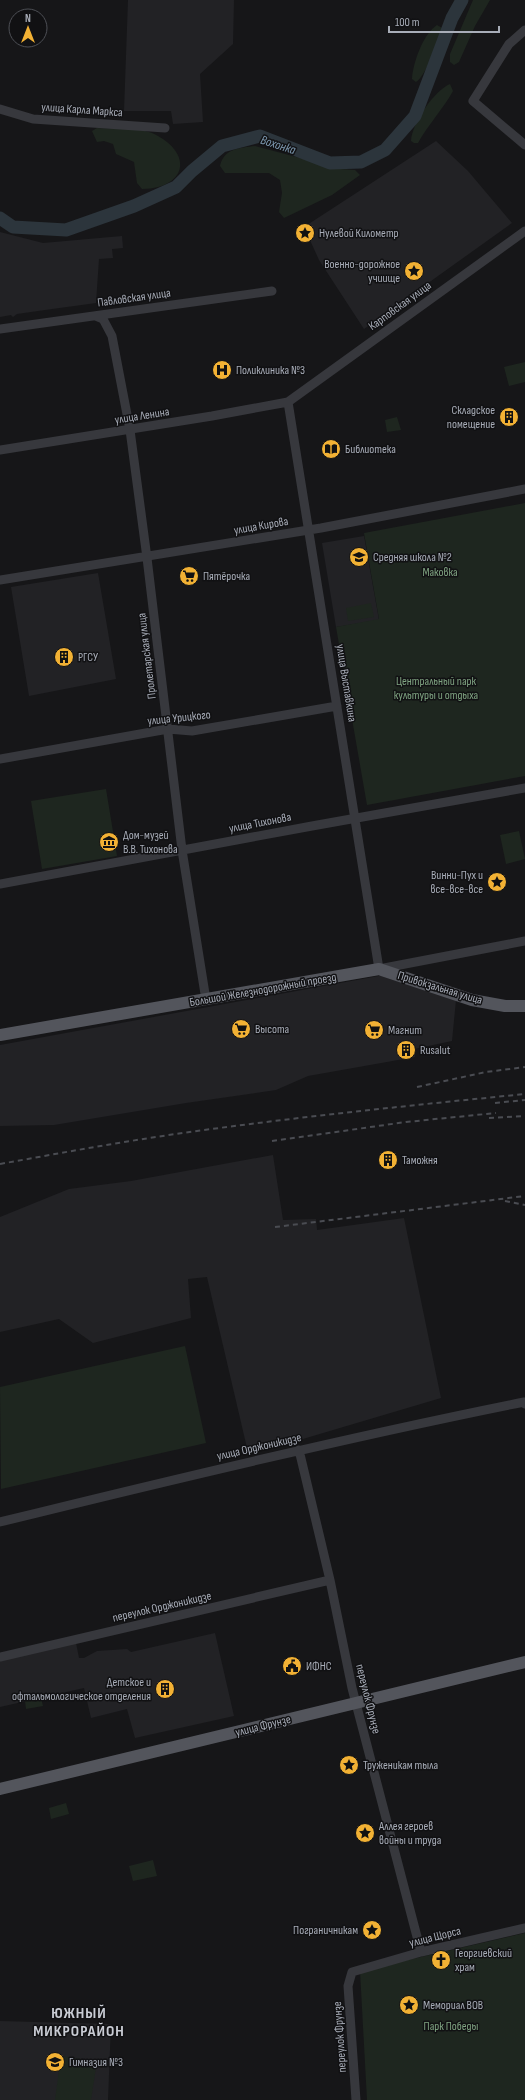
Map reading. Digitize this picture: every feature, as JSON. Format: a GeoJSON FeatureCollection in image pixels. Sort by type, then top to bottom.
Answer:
{"type":"FeatureCollection","features":[{"type":"Feature","properties":{"kind":"main road","name":"Большой Железнодорожный проезд"},"geometry":{"type":"LineString","coordinates":[[0,1035],[379,969]]}},
{"type":"Feature","properties":{"kind":"main road","name":"Привокзальная улица"},"geometry":{"type":"LineString","coordinates":[[379,969],[472,1000],[505,1006],[525,1006]]}},
{"type":"Feature","properties":{"kind":"main road","name":"улица Фрунзе"},"geometry":{"type":"LineString","coordinates":[[0,1789],[525,1662]]}},
{"type":"Feature","properties":{"kind":"street"},"geometry":{"type":"LineString","coordinates":[[525,30],[509,44],[473,101],[525,145]]}},
{"type":"Feature","properties":{"kind":"street","name":"улица Карла Маркса"},"geometry":{"type":"LineString","coordinates":[[0,109],[33,119],[165,128]]}},
{"type":"Feature","properties":{"kind":"street","name":"Карповская улица"},"geometry":{"type":"LineString","coordinates":[[288,402],[525,231]]}},
{"type":"Feature","properties":{"kind":"street","name":"Павловская улица"},"geometry":{"type":"LineString","coordinates":[[0,329],[272,291]]}},
{"type":"Feature","properties":{"kind":"street","name":"Пролетарская улица"},"geometry":{"type":"LineString","coordinates":[[96,316],[103,320],[112,336],[130,430],[148,558],[182,850],[206,1000]]}},
{"type":"Feature","properties":{"kind":"street","name":"улица Ленина"},"geometry":{"type":"LineString","coordinates":[[0,450],[130,430],[288,402]]}},
{"type":"Feature","properties":{"kind":"street","name":"улица Выставкина"},"geometry":{"type":"LineString","coordinates":[[288,402],[379,969]]}},
{"type":"Feature","properties":{"kind":"street","name":"улица Кирова"},"geometry":{"type":"LineString","coordinates":[[0,580],[148,558],[404,514],[525,489]]}},
{"type":"Feature","properties":{"kind":"street","name":"улица Урицкого"},"geometry":{"type":"LineString","coordinates":[[0,759],[168,729],[192,731],[337,706]]}},
{"type":"Feature","properties":{"kind":"street","name":"улица Тихонова"},"geometry":{"type":"LineString","coordinates":[[0,884],[525,788]]}},
{"type":"Feature","properties":{"kind":"street","name":"Большой Железнодорожный проезд"},"geometry":{"type":"LineString","coordinates":[[379,969],[525,941]]}},
{"type":"Feature","properties":{"kind":"street","name":"улица Орджоникидзе"},"geometry":{"type":"LineString","coordinates":[[0,1522],[111,1494],[299,1450],[525,1403]]}},
{"type":"Feature","properties":{"kind":"street","name":"переулок Фрунзе"},"geometry":{"type":"LineString","coordinates":[[299,1450],[330,1580],[356,1703],[421,1952]]}},
{"type":"Feature","properties":{"kind":"street","name":"переулок Орджоникидзе"},"geometry":{"type":"LineString","coordinates":[[0,1657],[330,1580]]}},
{"type":"Feature","properties":{"kind":"street","name":"улица Щорса"},"geometry":{"type":"LineString","coordinates":[[352,1972],[421,1952],[525,1928]]}},
{"type":"Feature","properties":{"kind":"street","name":"переулок Фрунзе"},"geometry":{"type":"LineString","coordinates":[[352,1972],[348,1986],[356,2100]]}},
{"type":"Feature","properties":{"kind":"shaded area"},"geometry":{"type":"Polygon","coordinates":[[[128,0],[234,0],[233,44],[200,74],[203,122],[173,124],[171,111],[124,111],[128,0]]]}},
{"type":"Feature","properties":{"kind":"shaded area"},"geometry":{"type":"Polygon","coordinates":[[[436,141],[468,171],[512,223],[364,329],[319,260],[304,227],[436,141]]]}},
{"type":"Feature","properties":{"kind":"shaded area"},"geometry":{"type":"Polygon","coordinates":[[[0,232],[43,243],[122,236],[123,248],[112,249],[113,258],[99,259],[96,303],[17,314],[13,317],[11,315],[0,317],[0,232]]]}},
{"type":"Feature","properties":{"kind":"shaded area"},"geometry":{"type":"Polygon","coordinates":[[[364,536],[379,620],[336,627],[322,543],[364,536]]]}},
{"type":"Feature","properties":{"kind":"shaded area"},"geometry":{"type":"Polygon","coordinates":[[[98,573],[116,679],[29,696],[11,587],[98,573]]]}},
{"type":"Feature","properties":{"kind":"shaded area"},"geometry":{"type":"Polygon","coordinates":[[[384,975],[456,1000],[452,1041],[414,1049],[415,1057],[308,1076],[276,1090],[54,1125],[0,1126],[0,1045],[384,975]]]}},
{"type":"Feature","properties":{"kind":"shaded area"},"geometry":{"type":"Polygon","coordinates":[[[273,1155],[283,1220],[316,1219],[317,1230],[404,1218],[441,1398],[272,1448],[270,1443],[247,1448],[207,1277],[188,1279],[191,1318],[93,1343],[59,1319],[0,1332],[0,1217],[69,1189],[131,1181],[273,1155]]]}},
{"type":"Feature","properties":{"kind":"shaded area"},"geometry":{"type":"Polygon","coordinates":[[[215,1633],[234,1716],[135,1738],[127,1709],[91,1718],[84,1688],[0,1707],[0,1661],[76,1643],[79,1658],[84,1658],[97,1651],[127,1649],[131,1652],[215,1633]]]}},
{"type":"Feature","properties":{"kind":"shaded area","name":"Гимназия №3"},"geometry":{"type":"Polygon","coordinates":[[[0,2021],[111,2024],[108,2100],[0,2100],[0,2021]]]}},
{"type":"Feature","properties":{"kind":"green space"},"geometry":{"type":"Polygon","coordinates":[[[473,0],[490,0],[475,26],[459,62],[454,65],[450,62],[450,54],[473,0]]]}},
{"type":"Feature","properties":{"kind":"green space"},"geometry":{"type":"Polygon","coordinates":[[[437,25],[442,28],[428,66],[416,82],[412,79],[414,65],[427,35],[437,25]]]}},
{"type":"Feature","properties":{"kind":"green space"},"geometry":{"type":"Polygon","coordinates":[[[450,84],[453,91],[449,98],[418,143],[414,143],[411,141],[412,134],[415,125],[425,108],[437,93],[450,84]]]}},
{"type":"Feature","properties":{"kind":"green space"},"geometry":{"type":"Polygon","coordinates":[[[97,128],[136,129],[158,136],[170,144],[177,153],[180,162],[179,170],[175,178],[167,184],[156,188],[142,189],[137,183],[134,162],[116,154],[113,144],[104,141],[97,142],[92,131],[97,128]]]}},
{"type":"Feature","properties":{"kind":"green space"},"geometry":{"type":"Polygon","coordinates":[[[255,146],[341,169],[355,170],[360,175],[332,195],[284,218],[279,212],[282,193],[280,180],[269,173],[225,173],[220,166],[222,160],[229,152],[238,148],[255,146]]]}},
{"type":"Feature","properties":{"kind":"green space"},"geometry":{"type":"Polygon","coordinates":[[[525,362],[525,382],[509,386],[504,367],[525,362]]]}},
{"type":"Feature","properties":{"kind":"green space"},"geometry":{"type":"Polygon","coordinates":[[[397,417],[401,430],[387,432],[385,420],[397,417]]]}},
{"type":"Feature","properties":{"kind":"green space","name":"Центральный парк культуры и отдыха"},"geometry":{"type":"Polygon","coordinates":[[[525,503],[525,776],[367,805],[336,627],[379,619],[364,533],[525,503]]]}},
{"type":"Feature","properties":{"kind":"green space"},"geometry":{"type":"Polygon","coordinates":[[[371,603],[374,617],[348,621],[346,608],[371,603]]]}},
{"type":"Feature","properties":{"kind":"green space"},"geometry":{"type":"Polygon","coordinates":[[[106,789],[117,856],[42,869],[31,801],[106,789]]]}},
{"type":"Feature","properties":{"kind":"green space"},"geometry":{"type":"Polygon","coordinates":[[[519,831],[525,859],[506,864],[500,835],[519,831]]]}},
{"type":"Feature","properties":{"kind":"green space"},"geometry":{"type":"Polygon","coordinates":[[[185,1346],[206,1443],[1,1489],[0,1387],[185,1346]]]}},
{"type":"Feature","properties":{"kind":"green space"},"geometry":{"type":"Polygon","coordinates":[[[41,1698],[43,1706],[26,1709],[25,1701],[41,1698]]]}},
{"type":"Feature","properties":{"kind":"green space"},"geometry":{"type":"Polygon","coordinates":[[[66,1803],[69,1814],[51,1819],[49,1808],[66,1803]]]}},
{"type":"Feature","properties":{"kind":"green space"},"geometry":{"type":"Polygon","coordinates":[[[153,1860],[157,1876],[133,1881],[129,1866],[153,1860]]]}},
{"type":"Feature","properties":{"kind":"green space","name":"Парк Победы"},"geometry":{"type":"Polygon","coordinates":[[[525,1933],[525,2100],[367,2100],[360,1971],[525,1933]]]}},
{"type":"Feature","properties":{"kind":"green space"},"geometry":{"type":"Polygon","coordinates":[[[61,2056],[97,2061],[91,2100],[55,2100],[61,2056]]]}},
{"type":"Feature","properties":{"kind":"waterway","name":"Вохонка"},"geometry":{"type":"LineString","coordinates":[[0,218],[13,227],[66,230],[134,206],[176,187],[192,171],[222,146],[260,136],[330,163],[361,162],[385,150],[415,116],[452,18],[462,0]]}},
{"type":"Feature","properties":{"kind":"railway"},"geometry":{"type":"LineString","coordinates":[[417,1087],[486,1072],[525,1067]]}},
{"type":"Feature","properties":{"kind":"railway"},"geometry":{"type":"LineString","coordinates":[[0,1164],[123,1142],[197,1131],[525,1094]]}},
{"type":"Feature","properties":{"kind":"railway"},"geometry":{"type":"LineString","coordinates":[[495,1103],[525,1100]]}},
{"type":"Feature","properties":{"kind":"railway"},"geometry":{"type":"LineString","coordinates":[[272,1141],[406,1122],[496,1113]]}},
{"type":"Feature","properties":{"kind":"railway"},"geometry":{"type":"LineString","coordinates":[[489,1118],[525,1116]]}},
{"type":"Feature","properties":{"kind":"railway"},"geometry":{"type":"LineString","coordinates":[[275,1227],[525,1196]]}},
{"type":"Feature","properties":{"kind":"railway"},"geometry":{"type":"LineString","coordinates":[[505,1201],[525,1205]]}},
{"type":"Feature","properties":{"kind":"place","name":"Нулевой Километр"},"geometry":{"type":"Point","coordinates":[305,233]}},
{"type":"Feature","properties":{"kind":"place","name":"Военно-дорожное учиище"},"geometry":{"type":"Point","coordinates":[414,271]}},
{"type":"Feature","properties":{"kind":"place","name":"Поликлиника №3"},"geometry":{"type":"Point","coordinates":[222,370]}},
{"type":"Feature","properties":{"kind":"place","name":"Складское помещение"},"geometry":{"type":"Point","coordinates":[509,417]}},
{"type":"Feature","properties":{"kind":"place","name":"Библиотека"},"geometry":{"type":"Point","coordinates":[331,449]}},
{"type":"Feature","properties":{"kind":"place","name":"Средняя школа №2"},"geometry":{"type":"Point","coordinates":[359,557]}},
{"type":"Feature","properties":{"kind":"place","name":"Пятёрочка"},"geometry":{"type":"Point","coordinates":[189,576]}},
{"type":"Feature","properties":{"kind":"place","name":"РГСУ"},"geometry":{"type":"Point","coordinates":[64,657]}},
{"type":"Feature","properties":{"kind":"place","name":"Дом-музей В.В. Тихонова"},"geometry":{"type":"Point","coordinates":[109,842]}},
{"type":"Feature","properties":{"kind":"place","name":"Винни-Пух и все-все-все"},"geometry":{"type":"Point","coordinates":[497,882]}},
{"type":"Feature","properties":{"kind":"place","name":"Высота"},"geometry":{"type":"Point","coordinates":[241,1029]}},
{"type":"Feature","properties":{"kind":"place","name":"Магнит"},"geometry":{"type":"Point","coordinates":[374,1030]}},
{"type":"Feature","properties":{"kind":"place","name":"Rusalut"},"geometry":{"type":"Point","coordinates":[406,1050]}},
{"type":"Feature","properties":{"kind":"place","name":"Таможня"},"geometry":{"type":"Point","coordinates":[388,1160]}},
{"type":"Feature","properties":{"kind":"place","name":"ИФНС"},"geometry":{"type":"Point","coordinates":[292,1666]}},
{"type":"Feature","properties":{"kind":"place","name":"Детское и офтальмологическое отделения"},"geometry":{"type":"Point","coordinates":[165,1689]}},
{"type":"Feature","properties":{"kind":"place","name":"Труженикам тыла"},"geometry":{"type":"Point","coordinates":[349,1765]}},
{"type":"Feature","properties":{"kind":"place","name":"Аллея героев войны и труда"},"geometry":{"type":"Point","coordinates":[365,1833]}},
{"type":"Feature","properties":{"kind":"place","name":"Пограничникам"},"geometry":{"type":"Point","coordinates":[372,1930]}},
{"type":"Feature","properties":{"kind":"place","name":"Георгиевский храм"},"geometry":{"type":"Point","coordinates":[441,1960]}},
{"type":"Feature","properties":{"kind":"place","name":"Мемориал ВОВ"},"geometry":{"type":"Point","coordinates":[409,2005]}},
{"type":"Feature","properties":{"kind":"place","name":"Гимназия №3"},"geometry":{"type":"Point","coordinates":[55,2062]}},
{"type":"Feature","properties":{"kind":"district","name":"ЮЖНЫЙ МИКРОРАЙОН"},"geometry":{"type":"Point","coordinates":[79,2022]}},
{"type":"Feature","properties":{"kind":"park label","name":"Маковка"},"geometry":{"type":"Point","coordinates":[440,572]}}]}
